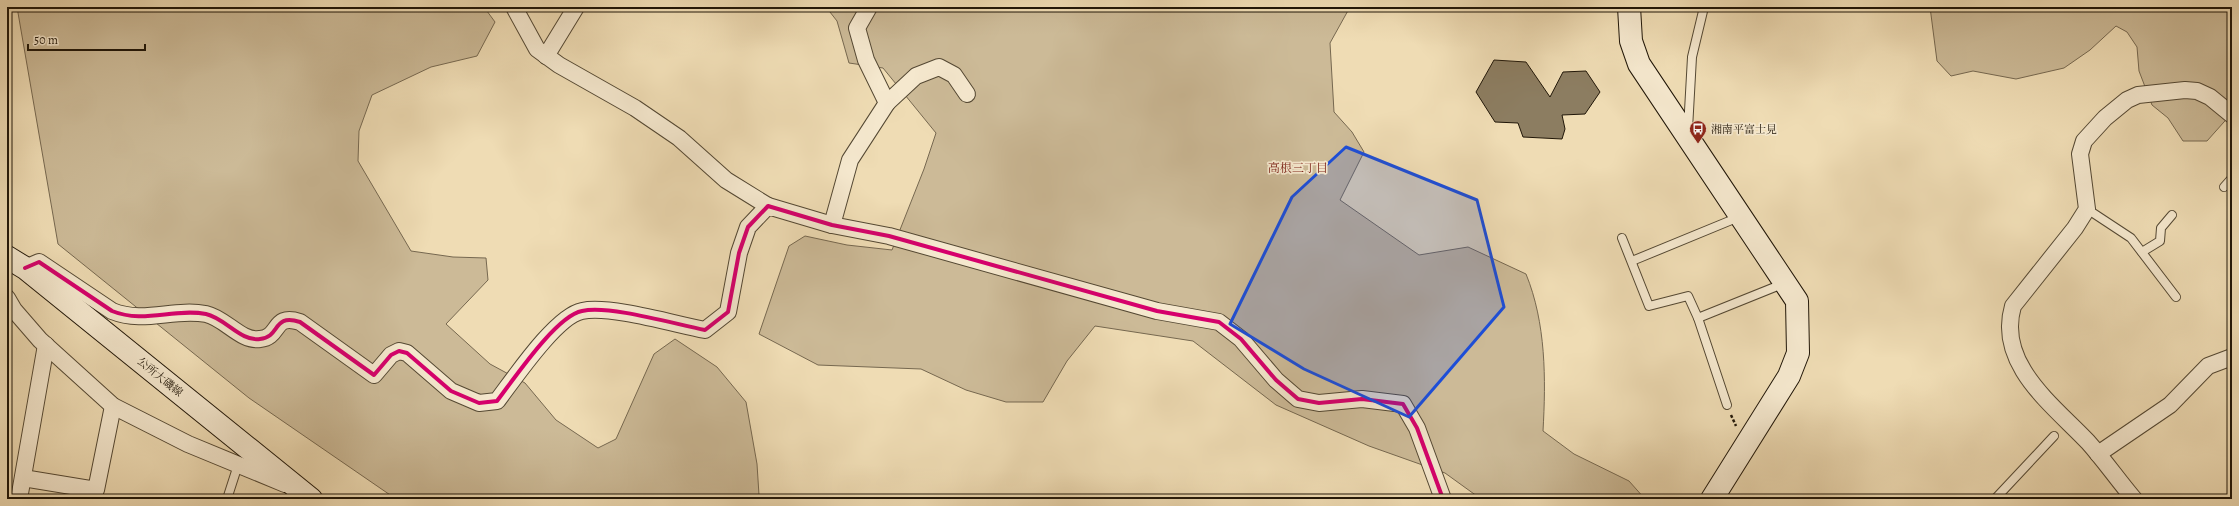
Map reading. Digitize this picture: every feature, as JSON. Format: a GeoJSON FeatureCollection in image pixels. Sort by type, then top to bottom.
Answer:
{"type":"FeatureCollection","features":[{"type":"Feature","properties":{"kind":"street"},"geometry":{"type":"LineString","coordinates":[[514,7],[537,49],[546,56],[635,108],[678,138],[726,180],[768,206],[832,225],[890,236],[1158,311],[1219,322],[1241,339],[1276,380],[1298,399],[1319,403],[1362,400],[1403,404],[1417,428],[1443,499]]}},
{"type":"Feature","properties":{"kind":"street"},"geometry":{"type":"LineString","coordinates":[[546,56],[576,7]]}},
{"type":"Feature","properties":{"kind":"street"},"geometry":{"type":"LineString","coordinates":[[869,7],[857,28],[866,60],[887,103]]}},
{"type":"Feature","properties":{"kind":"street"},"geometry":{"type":"LineString","coordinates":[[1629,7],[1631,41],[1639,64],[1687,137],[1742,216],[1797,301],[1798,353],[1789,376],[1777,399],[1744,446],[1712,499]]}},
{"type":"Feature","properties":{"kind":"street"},"geometry":{"type":"LineString","coordinates":[[832,225],[850,160],[887,103],[916,76],[939,67],[954,75],[967,94]]}},
{"type":"Feature","properties":{"kind":"street"},"geometry":{"type":"LineString","coordinates":[[2134,499],[2098,454],[2072,425],[2054,410],[2028,380],[2012,340],[2009,320],[2013,306],[2075,228],[2087,209],[2080,154],[2084,141],[2091,131],[2127,100],[2138,95],[2170,91],[2197,91],[2210,97],[2232,115]]}},
{"type":"Feature","properties":{"kind":"street"},"geometry":{"type":"LineString","coordinates":[[16,262],[38,262],[112,311],[124,316],[141,318],[181,312],[206,314],[217,318],[250,339],[261,339],[270,336],[279,322],[290,319],[300,322],[374,375],[391,355],[399,351],[403,352],[451,391],[479,403],[497,401],[539,346],[558,326],[581,310],[607,310],[705,330],[728,312],[739,253],[748,227],[768,206]]}},
{"type":"Feature","properties":{"kind":"street","name":"公所大磯線"},"geometry":{"type":"LineString","coordinates":[[16,262],[305,494]]}},
{"type":"Feature","properties":{"kind":"street"},"geometry":{"type":"LineString","coordinates":[[7,298],[14,310],[46,345],[113,406],[188,444],[305,494]]}},
{"type":"Feature","properties":{"kind":"street"},"geometry":{"type":"LineString","coordinates":[[19,499],[46,345]]}},
{"type":"Feature","properties":{"kind":"street"},"geometry":{"type":"LineString","coordinates":[[2098,454],[2170,405],[2208,366],[2232,356]]}},
{"type":"Feature","properties":{"kind":"street"},"geometry":{"type":"LineString","coordinates":[[23,478],[96,490],[113,406]]}},
{"type":"Feature","properties":{"kind":"lane"},"geometry":{"type":"LineString","coordinates":[[1687,137],[1692,57],[1704,7]]}},
{"type":"Feature","properties":{"kind":"lane"},"geometry":{"type":"LineString","coordinates":[[2224,187],[2232,178]]}},
{"type":"Feature","properties":{"kind":"lane"},"geometry":{"type":"LineString","coordinates":[[2087,209],[2131,238],[2176,297]]}},
{"type":"Feature","properties":{"kind":"lane"},"geometry":{"type":"LineString","coordinates":[[1632,261],[1742,216]]}},
{"type":"Feature","properties":{"kind":"lane"},"geometry":{"type":"LineString","coordinates":[[2142,252],[2160,240],[2160,228],[2172,216]]}},
{"type":"Feature","properties":{"kind":"lane"},"geometry":{"type":"LineString","coordinates":[[1622,238],[1649,306],[1688,296],[1698,318],[1727,405]]}},
{"type":"Feature","properties":{"kind":"lane"},"geometry":{"type":"LineString","coordinates":[[1698,318],[1786,283]]}},
{"type":"Feature","properties":{"kind":"lane"},"geometry":{"type":"LineString","coordinates":[[1995,499],[2054,436]]}},
{"type":"Feature","properties":{"kind":"lane"},"geometry":{"type":"LineString","coordinates":[[227,499],[238,465]]}},
{"type":"Feature","properties":{"kind":"highlighted area"},"geometry":{"type":"Polygon","coordinates":[[[1346,147],[1477,200],[1504,307],[1409,417],[1304,369],[1230,324],[1292,197],[1346,147]]]}},
{"type":"Feature","properties":{"kind":"shaded area"},"geometry":{"type":"Polygon","coordinates":[[[17,7],[484,7],[495,22],[477,56],[431,67],[372,95],[359,131],[358,161],[411,251],[453,257],[486,258],[488,280],[446,324],[490,364],[525,383],[556,420],[598,448],[616,439],[654,354],[675,339],[717,367],[746,402],[757,464],[759,495],[763,499],[396,499],[249,398],[58,244],[17,7]]]}},
{"type":"Feature","properties":{"kind":"shaded area"},"geometry":{"type":"Polygon","coordinates":[[[826,7],[1350,7],[1330,43],[1334,112],[1352,132],[1364,152],[1340,200],[1419,255],[1468,247],[1526,274],[1538,312],[1541,331],[1544,371],[1543,431],[1574,454],[1629,481],[1645,499],[1481,499],[1445,473],[1369,446],[1276,405],[1193,341],[1095,326],[1067,361],[1043,402],[1006,402],[966,390],[921,369],[818,365],[759,334],[789,246],[805,236],[847,245],[892,250],[924,169],[936,133],[883,68],[849,63],[837,21],[826,7]]]}},
{"type":"Feature","properties":{"kind":"shaded area"},"geometry":{"type":"Polygon","coordinates":[[[1930,7],[2232,7],[2232,113],[2207,141],[2183,141],[2168,118],[2152,105],[2139,71],[2137,47],[2127,32],[2116,26],[2090,50],[2064,68],[2016,79],[1973,71],[1951,76],[1937,61],[1930,7]]]}},
{"type":"Feature","properties":{"kind":"building"},"geometry":{"type":"Polygon","coordinates":[[[1494,60],[1526,62],[1550,97],[1563,72],[1586,71],[1600,92],[1585,114],[1562,115],[1565,129],[1562,139],[1523,137],[1518,123],[1495,122],[1476,92],[1494,60]]]}},
{"type":"Feature","properties":{"kind":"cycle path"},"geometry":{"type":"LineString","coordinates":[[25,268],[39,262],[112,311],[124,315],[147,316],[182,313],[206,314],[213,316],[246,337],[253,339],[267,337],[285,321],[291,320],[300,322],[374,375],[391,355],[399,351],[407,353],[451,391],[479,403],[497,401],[548,336],[572,315],[582,311],[594,310],[625,313],[705,330],[728,312],[739,253],[748,227],[768,206],[832,225],[889,236],[1157,311],[1219,322],[1241,339],[1276,380],[1298,399],[1319,403],[1362,399],[1403,404],[1417,428],[1443,499]]}},
{"type":"Feature","properties":{"kind":"place","name":"湘南平富士見"},"geometry":{"type":"Point","coordinates":[1698,144]}},
{"type":"Feature","properties":{"kind":"district","name":"高根三丁目"},"geometry":{"type":"Point","coordinates":[1298,168]}}]}
